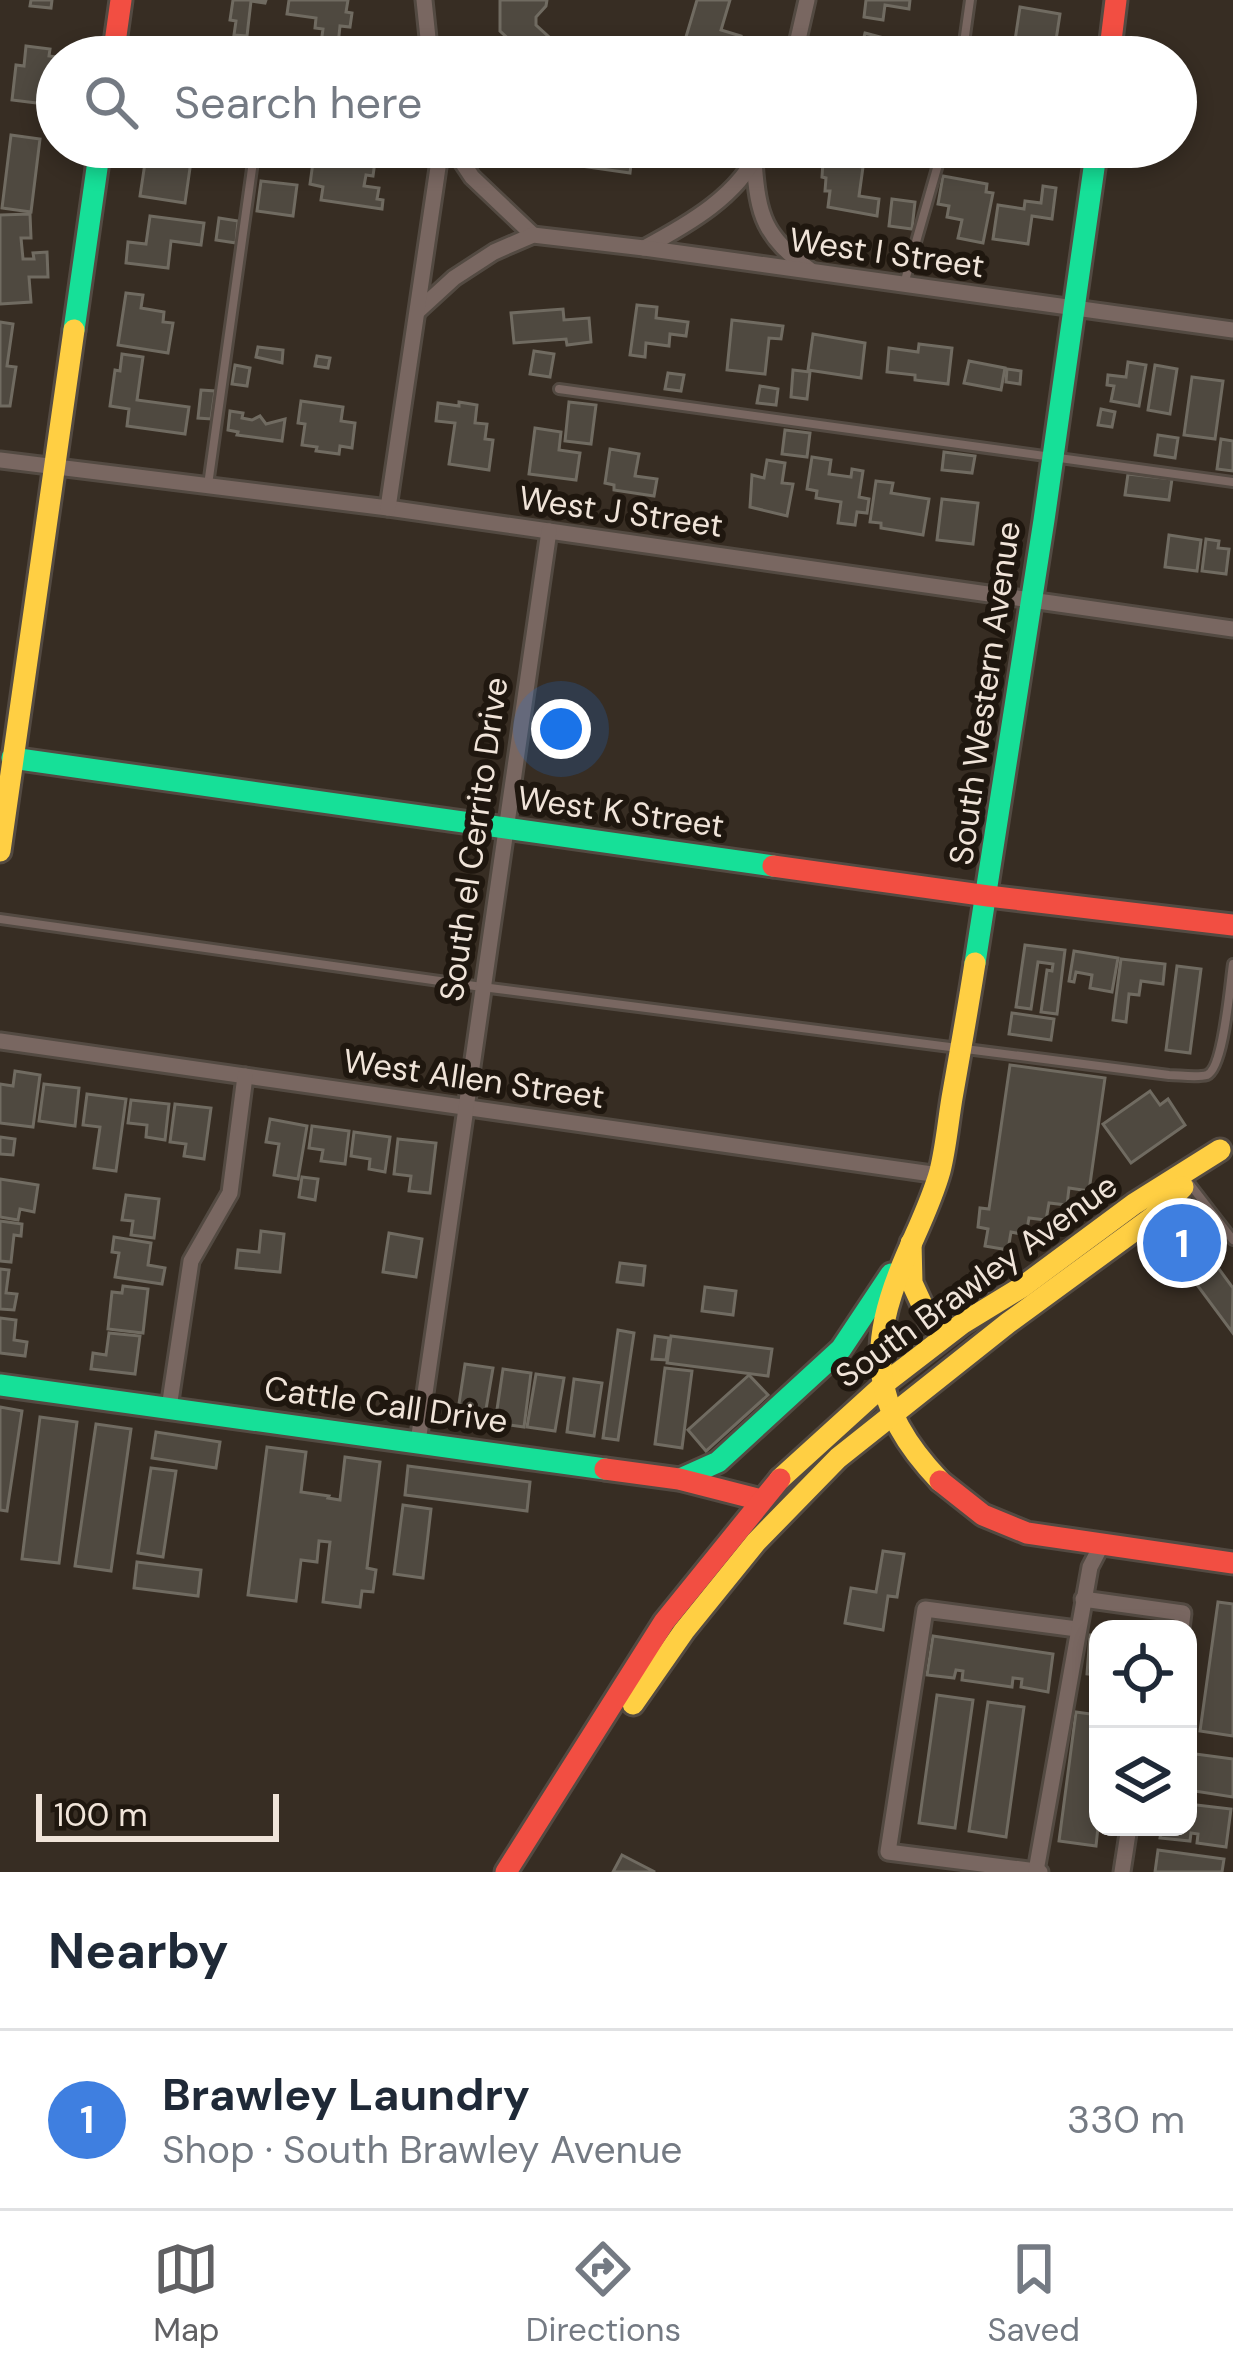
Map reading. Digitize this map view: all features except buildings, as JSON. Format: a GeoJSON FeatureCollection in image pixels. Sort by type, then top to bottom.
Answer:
{"type":"FeatureCollection","features":[{"type":"Feature","properties":{"kind":"main road"},"geometry":{"type":"LineString","coordinates":[[115,36],[121,0]]}},
{"type":"Feature","properties":{"kind":"main road"},"geometry":{"type":"LineString","coordinates":[[1112,36],[1116,0]]}},
{"type":"Feature","properties":{"kind":"main road"},"geometry":{"type":"LineString","coordinates":[[0,850],[6,757],[55,467],[97,168]]}},
{"type":"Feature","properties":{"kind":"main road","name":"South Western Avenue"},"geometry":{"type":"LineString","coordinates":[[881,1388],[880,1331],[939,1175],[988,896],[1093,168]]}},
{"type":"Feature","properties":{"kind":"main road","name":"West K Street"},"geometry":{"type":"LineString","coordinates":[[6,757],[988,896],[1233,925]]}},
{"type":"Feature","properties":{"kind":"main road","name":"South Brawley Avenue"},"geometry":{"type":"LineString","coordinates":[[534,1830],[584,1774],[684,1631],[756,1542],[838,1458],[1008,1323],[1153,1217],[1226,1145]]}},
{"type":"Feature","properties":{"kind":"main road","name":"South Brawley Avenue"},"geometry":{"type":"LineString","coordinates":[[506,1872],[664,1622],[761,1500],[820,1440],[953,1330],[1226,1145]]}},
{"type":"Feature","properties":{"kind":"main road"},"geometry":{"type":"LineString","coordinates":[[911,1243],[913,1283],[930,1322],[953,1330]]}},
{"type":"Feature","properties":{"kind":"main road","name":"South Western Avenue"},"geometry":{"type":"LineString","coordinates":[[679,1479],[718,1462],[841,1349],[911,1243]]}},
{"type":"Feature","properties":{"kind":"main road","name":"Cattle Call Drive"},"geometry":{"type":"LineString","coordinates":[[0,1385],[679,1479],[761,1500]]}},
{"type":"Feature","properties":{"kind":"main road"},"geometry":{"type":"LineString","coordinates":[[881,1388],[892,1414],[934,1475],[972,1509],[1023,1532],[1233,1563]]}},
{"type":"Feature","properties":{"kind":"street"},"geometry":{"type":"LineString","coordinates":[[799,36],[807,0]]}},
{"type":"Feature","properties":{"kind":"street"},"geometry":{"type":"LineString","coordinates":[[422,2],[427,36]]}},
{"type":"Feature","properties":{"kind":"street"},"geometry":{"type":"LineString","coordinates":[[388,508],[438,168]]}},
{"type":"Feature","properties":{"kind":"street"},"geometry":{"type":"LineString","coordinates":[[418,311],[454,278],[494,252],[533,236],[466,168]]}},
{"type":"Feature","properties":{"kind":"street"},"geometry":{"type":"LineString","coordinates":[[644,248],[698,215],[726,193],[746,168]]}},
{"type":"Feature","properties":{"kind":"street"},"geometry":{"type":"LineString","coordinates":[[757,168],[758,207],[780,248],[813,272]]}},
{"type":"Feature","properties":{"kind":"street","name":"West I Street"},"geometry":{"type":"LineString","coordinates":[[533,236],[1233,330]]}},
{"type":"Feature","properties":{"kind":"street","name":"West J Street"},"geometry":{"type":"LineString","coordinates":[[0,460],[388,508],[1233,628]]}},
{"type":"Feature","properties":{"kind":"street","name":"South el Cerrito Drive"},"geometry":{"type":"LineString","coordinates":[[418,1442],[549,531]]}},
{"type":"Feature","properties":{"kind":"street","name":"West Allen Street"},"geometry":{"type":"LineString","coordinates":[[0,1041],[939,1175]]}},
{"type":"Feature","properties":{"kind":"street"},"geometry":{"type":"LineString","coordinates":[[169,1408],[191,1261],[230,1192],[245,1076]]}},
{"type":"Feature","properties":{"kind":"street"},"geometry":{"type":"LineString","coordinates":[[1077,1629],[925,1609],[888,1852],[1038,1872],[1077,1629],[1090,1567],[1102,1544]]}},
{"type":"Feature","properties":{"kind":"street"},"geometry":{"type":"LineString","coordinates":[[1083,1599],[1184,1613],[1183,1620]]}},
{"type":"Feature","properties":{"kind":"street"},"geometry":{"type":"LineString","coordinates":[[1123,1872],[1128,1836]]}},
{"type":"Feature","properties":{"kind":"lane"},"geometry":{"type":"LineString","coordinates":[[965,36],[970,0]]}},
{"type":"Feature","properties":{"kind":"lane"},"geometry":{"type":"LineString","coordinates":[[208,486],[252,168]]}},
{"type":"Feature","properties":{"kind":"lane"},"geometry":{"type":"LineString","coordinates":[[903,285],[937,168]]}},
{"type":"Feature","properties":{"kind":"lane"},"geometry":{"type":"LineString","coordinates":[[559,389],[1233,482]]}},
{"type":"Feature","properties":{"kind":"lane"},"geometry":{"type":"LineString","coordinates":[[0,919],[1168,1075],[1206,1075],[1215,1069],[1233,964]]}},
{"type":"Feature","properties":{"kind":"lane"},"geometry":{"type":"LineString","coordinates":[[1189,1182],[1233,1240]]}},
{"type":"Feature","properties":{"kind":"traffic: fast"},"geometry":{"type":"LineString","coordinates":[[74,330],[97,168]]}},
{"type":"Feature","properties":{"kind":"traffic: fast"},"geometry":{"type":"LineString","coordinates":[[975,963],[1094,168]]}},
{"type":"Feature","properties":{"kind":"traffic: fast"},"geometry":{"type":"LineString","coordinates":[[12,758],[773,866]]}},
{"type":"Feature","properties":{"kind":"traffic: fast"},"geometry":{"type":"LineString","coordinates":[[680,1479],[718,1462],[841,1349],[891,1274]]}},
{"type":"Feature","properties":{"kind":"traffic: fast"},"geometry":{"type":"LineString","coordinates":[[0,1385],[605,1469]]}},
{"type":"Feature","properties":{"kind":"traffic: slow"},"geometry":{"type":"LineString","coordinates":[[0,851],[74,330]]}},
{"type":"Feature","properties":{"kind":"traffic: slow"},"geometry":{"type":"LineString","coordinates":[[940,1481],[899,1427],[888,1401],[881,1347],[893,1289],[940,1171],[975,963]]}},
{"type":"Feature","properties":{"kind":"traffic: slow"},"geometry":{"type":"LineString","coordinates":[[780,1479],[889,1380],[963,1323],[1220,1150]]}},
{"type":"Feature","properties":{"kind":"traffic: slow"},"geometry":{"type":"LineString","coordinates":[[633,1704],[756,1542],[838,1458],[1008,1323],[1153,1217],[1183,1187]]}},
{"type":"Feature","properties":{"kind":"traffic: slow"},"geometry":{"type":"LineString","coordinates":[[911,1243],[912,1283],[930,1322],[953,1330]]}},
{"type":"Feature","properties":{"kind":"traffic: jam"},"geometry":{"type":"LineString","coordinates":[[116,36],[121,0]]}},
{"type":"Feature","properties":{"kind":"traffic: jam"},"geometry":{"type":"LineString","coordinates":[[1112,36],[1116,0]]}},
{"type":"Feature","properties":{"kind":"traffic: jam"},"geometry":{"type":"LineString","coordinates":[[773,866],[1233,925]]}},
{"type":"Feature","properties":{"kind":"traffic: jam"},"geometry":{"type":"LineString","coordinates":[[605,1469],[679,1479],[761,1500]]}},
{"type":"Feature","properties":{"kind":"traffic: jam"},"geometry":{"type":"LineString","coordinates":[[506,1872],[664,1622],[780,1479]]}},
{"type":"Feature","properties":{"kind":"traffic: jam"},"geometry":{"type":"LineString","coordinates":[[940,1481],[983,1515],[1027,1533],[1233,1563]]}},
{"type":"Feature","properties":{"kind":"place","name":"Brawley Laundry"},"geometry":{"type":"Point","coordinates":[1182,1243]}}]}
